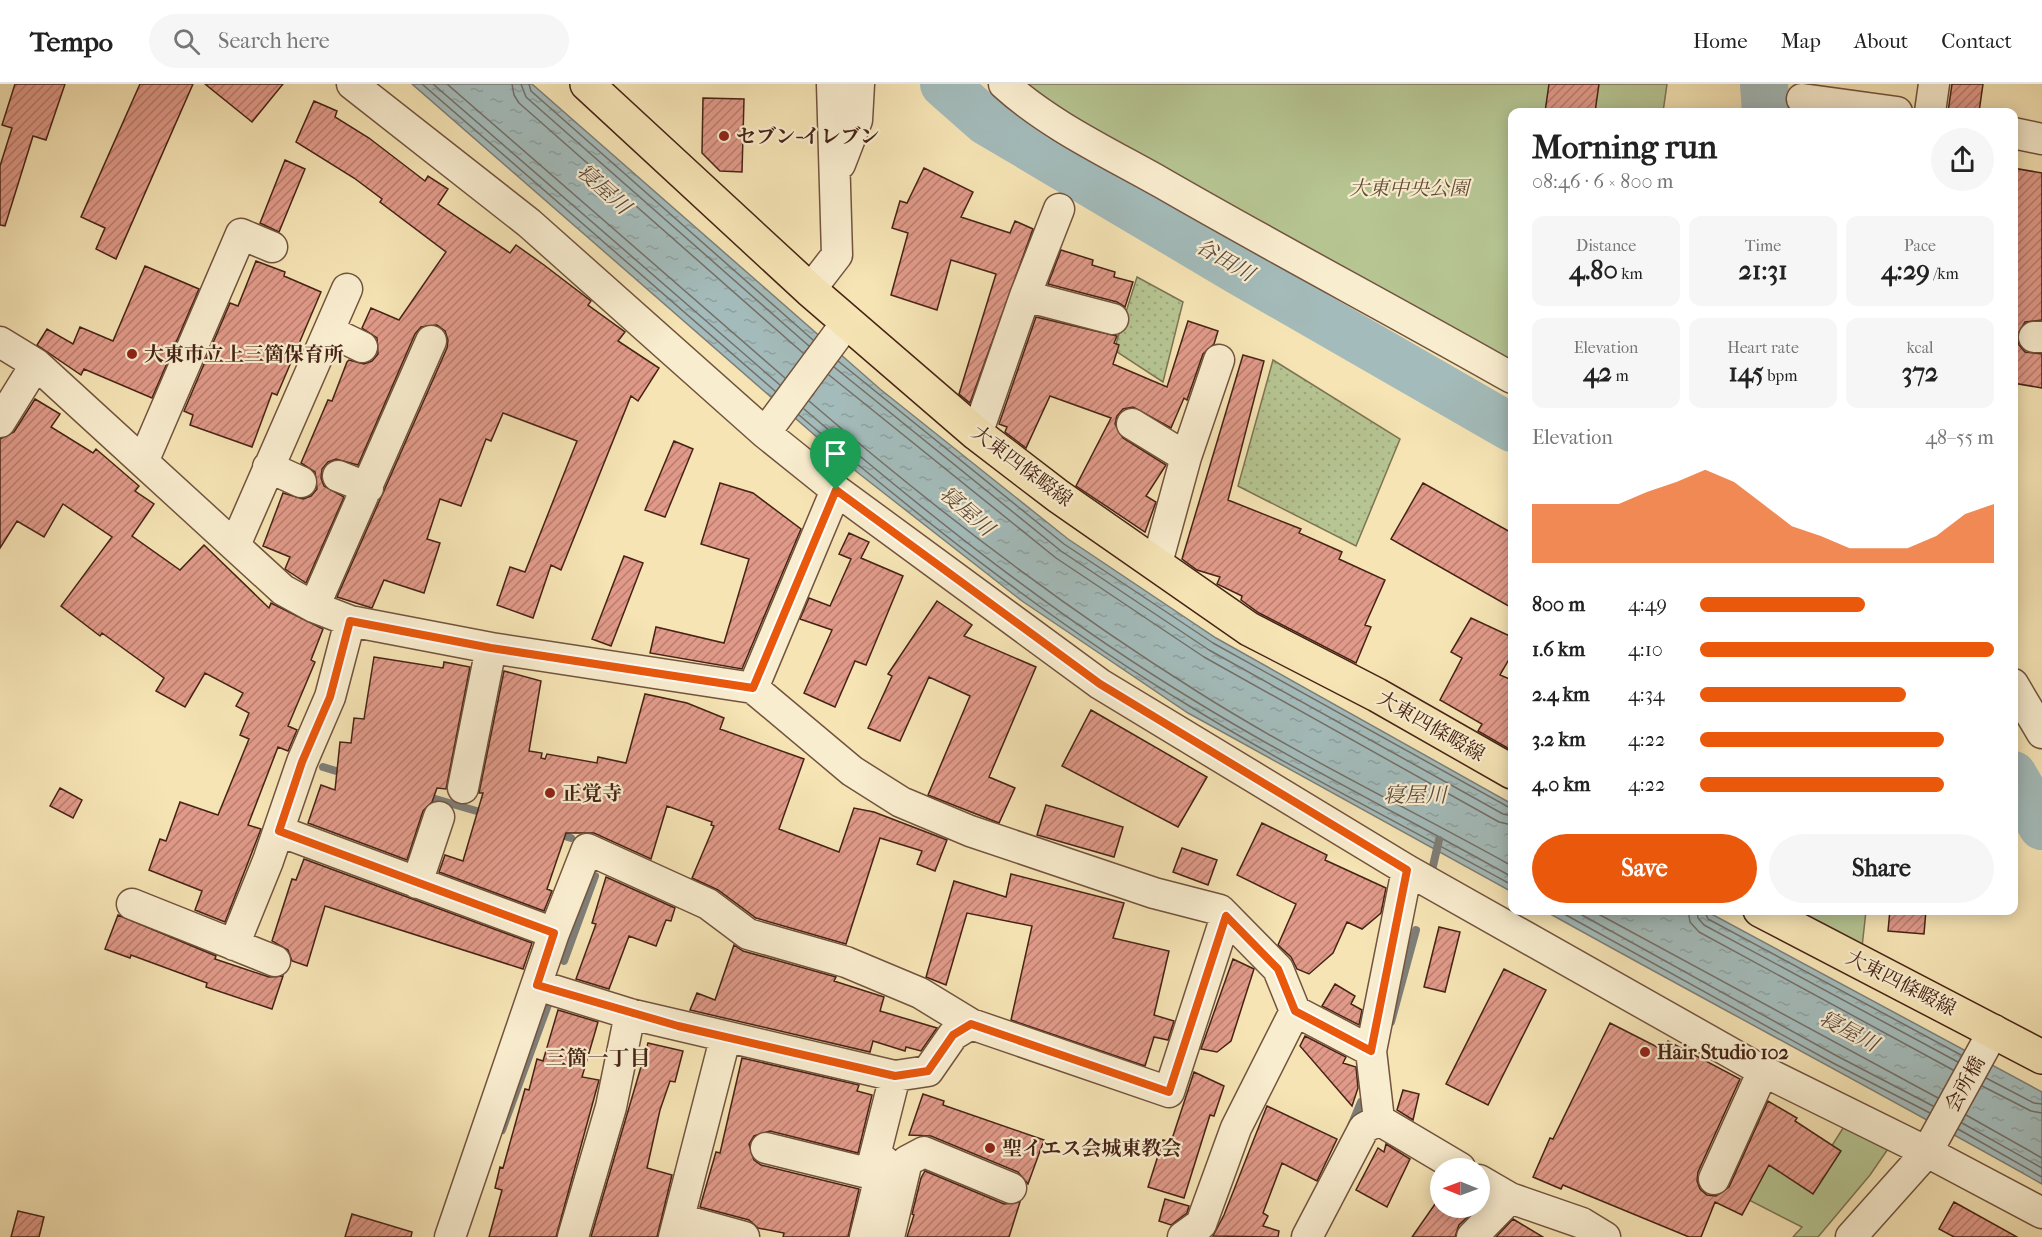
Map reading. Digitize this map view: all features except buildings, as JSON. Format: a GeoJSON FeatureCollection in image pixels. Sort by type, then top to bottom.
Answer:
{"type":"FeatureCollection","features":[{"type":"Feature","properties":{"kind":"main road","name":"大東四條畷線"},"geometry":{"type":"LineString","coordinates":[[587,84],[810,290],[840,332],[1058,496],[1250,629],[1377,695],[1508,770]]}},
{"type":"Feature","properties":{"kind":"main road","name":"大東四條畷線"},"geometry":{"type":"LineString","coordinates":[[1770,915],[2042,1057]]}},
{"type":"Feature","properties":{"kind":"street"},"geometry":{"type":"LineString","coordinates":[[352,84],[529,223],[769,428],[836,490],[1100,684],[1407,870],[1763,1071],[1931,1144],[2042,1213]]}},
{"type":"Feature","properties":{"kind":"street"},"geometry":{"type":"LineString","coordinates":[[810,290],[837,255],[832,84]]}},
{"type":"Feature","properties":{"kind":"street"},"geometry":{"type":"LineString","coordinates":[[835,175],[857,120],[859,84]]}},
{"type":"Feature","properties":{"kind":"street"},"geometry":{"type":"LineString","coordinates":[[1004,84],[1019,98],[1112,154],[1508,376]]}},
{"type":"Feature","properties":{"kind":"street"},"geometry":{"type":"LineString","coordinates":[[1931,108],[1934,84]]}},
{"type":"Feature","properties":{"kind":"street"},"geometry":{"type":"LineString","coordinates":[[1802,98],[1870,108]]}},
{"type":"Feature","properties":{"kind":"street"},"geometry":{"type":"LineString","coordinates":[[2018,135],[2042,139]]}},
{"type":"Feature","properties":{"kind":"street"},"geometry":{"type":"LineString","coordinates":[[977,434],[1025,296],[1059,209]]}},
{"type":"Feature","properties":{"kind":"street"},"geometry":{"type":"LineString","coordinates":[[143,462],[241,234],[272,247]]}},
{"type":"Feature","properties":{"kind":"street"},"geometry":{"type":"LineString","coordinates":[[235,545],[268,467],[331,332],[347,289]]}},
{"type":"Feature","properties":{"kind":"street"},"geometry":{"type":"LineString","coordinates":[[1025,296],[1113,319]]}},
{"type":"Feature","properties":{"kind":"street"},"geometry":{"type":"LineString","coordinates":[[331,332],[362,347]]}},
{"type":"Feature","properties":{"kind":"street"},"geometry":{"type":"LineString","coordinates":[[769,428],[840,332]]}},
{"type":"Feature","properties":{"kind":"street"},"geometry":{"type":"LineString","coordinates":[[314,608],[431,341]]}},
{"type":"Feature","properties":{"kind":"street"},"geometry":{"type":"LineString","coordinates":[[0,342],[36,364],[283,590],[314,608],[350,621],[491,648],[753,688],[852,771],[901,802],[970,831],[1122,882],[1220,910],[1278,969],[1295,1011],[1371,1051]]}},
{"type":"Feature","properties":{"kind":"street"},"geometry":{"type":"LineString","coordinates":[[1157,563],[1186,457],[1219,360]]}},
{"type":"Feature","properties":{"kind":"street"},"geometry":{"type":"LineString","coordinates":[[0,422],[36,364]]}},
{"type":"Feature","properties":{"kind":"street"},"geometry":{"type":"LineString","coordinates":[[1132,424],[1186,457]]}},
{"type":"Feature","properties":{"kind":"street"},"geometry":{"type":"LineString","coordinates":[[268,467],[301,482]]}},
{"type":"Feature","properties":{"kind":"street"},"geometry":{"type":"LineString","coordinates":[[338,476],[368,488]]}},
{"type":"Feature","properties":{"kind":"street"},"geometry":{"type":"LineString","coordinates":[[753,688],[836,490]]}},
{"type":"Feature","properties":{"kind":"street"},"geometry":{"type":"LineString","coordinates":[[234,945],[279,831],[302,762],[330,697],[350,621]]}},
{"type":"Feature","properties":{"kind":"street"},"geometry":{"type":"LineString","coordinates":[[463,788],[491,648]]}},
{"type":"Feature","properties":{"kind":"street"},"geometry":{"type":"LineString","coordinates":[[2018,692],[2042,733]]}},
{"type":"Feature","properties":{"kind":"street"},"geometry":{"type":"LineString","coordinates":[[417,883],[439,817]]}},
{"type":"Feature","properties":{"kind":"street"},"geometry":{"type":"LineString","coordinates":[[279,831],[554,933]]}},
{"type":"Feature","properties":{"kind":"street"},"geometry":{"type":"LineString","coordinates":[[450,1237],[554,933],[587,849],[708,904],[748,934],[846,962],[920,993],[971,1024],[1169,1092],[1226,916]]}},
{"type":"Feature","properties":{"kind":"street"},"geometry":{"type":"LineString","coordinates":[[1378,1120],[1371,1051],[1407,870]]}},
{"type":"Feature","properties":{"kind":"street"},"geometry":{"type":"LineString","coordinates":[[132,904],[275,962]]}},
{"type":"Feature","properties":{"kind":"street"},"geometry":{"type":"LineString","coordinates":[[537,985],[630,1014],[725,1039],[895,1076],[928,1071],[953,1035],[971,1024]]}},
{"type":"Feature","properties":{"kind":"street"},"geometry":{"type":"LineString","coordinates":[[1183,1237],[1201,1224],[1236,1128],[1295,1011]]}},
{"type":"Feature","properties":{"kind":"street"},"geometry":{"type":"LineString","coordinates":[[573,1237],[611,1107],[630,1014]]}},
{"type":"Feature","properties":{"kind":"street","name":"会所橋"},"geometry":{"type":"LineString","coordinates":[[1851,1237],[1931,1144],[1994,1030]]}},
{"type":"Feature","properties":{"kind":"street"},"geometry":{"type":"LineString","coordinates":[[725,1039],[676,1228],[744,1237]]}},
{"type":"Feature","properties":{"kind":"street"},"geometry":{"type":"LineString","coordinates":[[1714,1179],[1763,1071]]}},
{"type":"Feature","properties":{"kind":"street"},"geometry":{"type":"LineString","coordinates":[[889,1237],[884,1161],[874,1159],[895,1076]]}},
{"type":"Feature","properties":{"kind":"street"},"geometry":{"type":"LineString","coordinates":[[1378,1120],[1443,1158]]}},
{"type":"Feature","properties":{"kind":"street"},"geometry":{"type":"LineString","coordinates":[[1307,1237],[1364,1128],[1378,1120]]}},
{"type":"Feature","properties":{"kind":"street"},"geometry":{"type":"LineString","coordinates":[[766,1148],[885,1189]]}},
{"type":"Feature","properties":{"kind":"street"},"geometry":{"type":"LineString","coordinates":[[865,1237],[885,1189],[907,1161],[924,1152],[1011,1188]]}},
{"type":"Feature","properties":{"kind":"street"},"geometry":{"type":"LineString","coordinates":[[1490,1186],[1510,1198],[1582,1223],[1605,1237]]}},
{"type":"Feature","properties":{"kind":"street"},"geometry":{"type":"LineString","coordinates":[[1472,1237],[1510,1198]]}},
{"type":"Feature","properties":{"kind":"green space","name":"大東中央公園"},"geometry":{"type":"Polygon","coordinates":[[[1019,84],[1667,84],[1664,108],[1508,108],[1508,360],[1251,224],[1019,84]]]}},
{"type":"Feature","properties":{"kind":"green space"},"geometry":{"type":"Polygon","coordinates":[[[1137,277],[1183,302],[1163,382],[1114,350],[1137,277]]]}},
{"type":"Feature","properties":{"kind":"green space"},"geometry":{"type":"Polygon","coordinates":[[[1273,360],[1400,439],[1356,546],[1238,486],[1273,360]]]}},
{"type":"Feature","properties":{"kind":"green space"},"geometry":{"type":"Polygon","coordinates":[[[1805,915],[1866,915],[1862,947],[1805,915]]]}},
{"type":"Feature","properties":{"kind":"green space"},"geometry":{"type":"Polygon","coordinates":[[[1845,1125],[1890,1146],[1870,1175],[1818,1237],[1793,1237],[1802,1227],[1745,1198],[1770,1148],[1814,1174],[1845,1125]]]}},
{"type":"Feature","properties":{"kind":"water","name":"寝屋川"},"geometry":{"type":"Polygon","coordinates":[[[412,84],[532,84],[880,389],[1068,539],[1216,638],[1508,802],[1508,890],[1188,713],[1022,601],[857,472],[412,84]]]}},
{"type":"Feature","properties":{"kind":"water","name":"寝屋川"},"geometry":{"type":"Polygon","coordinates":[[[1552,915],[1713,915],[2042,1092],[2042,1184],[1552,915]]]}},
{"type":"Feature","properties":{"kind":"waterway","name":"谷田川"},"geometry":{"type":"LineString","coordinates":[[944,84],[986,121],[1239,271],[1508,426]]}},
{"type":"Feature","properties":{"kind":"waterway"},"geometry":{"type":"LineString","coordinates":[[1764,84],[1766,108]]}},
{"type":"Feature","properties":{"kind":"waterway"},"geometry":{"type":"LineString","coordinates":[[323,767],[346,774]]}},
{"type":"Feature","properties":{"kind":"waterway"},"geometry":{"type":"LineString","coordinates":[[2018,784],[2042,826]]}},
{"type":"Feature","properties":{"kind":"waterway"},"geometry":{"type":"LineString","coordinates":[[425,796],[487,814]]}},
{"type":"Feature","properties":{"kind":"waterway"},"geometry":{"type":"LineString","coordinates":[[555,833],[571,838]]}},
{"type":"Feature","properties":{"kind":"waterway"},"geometry":{"type":"LineString","coordinates":[[1433,866],[1439,840]]}},
{"type":"Feature","properties":{"kind":"waterway"},"geometry":{"type":"LineString","coordinates":[[564,961],[595,876]]}},
{"type":"Feature","properties":{"kind":"waterway"},"geometry":{"type":"LineString","coordinates":[[1391,1022],[1416,930]]}},
{"type":"Feature","properties":{"kind":"waterway"},"geometry":{"type":"LineString","coordinates":[[502,1130],[549,1002]]}},
{"type":"Feature","properties":{"kind":"waterway"},"geometry":{"type":"LineString","coordinates":[[1351,1126],[1361,1102]]}},
{"type":"Feature","properties":{"kind":"place","name":"セブン-イレブン"},"geometry":{"type":"Point","coordinates":[724,136]}},
{"type":"Feature","properties":{"kind":"place","name":"大東市立上三箇保育所"},"geometry":{"type":"Point","coordinates":[132,354]}},
{"type":"Feature","properties":{"kind":"place","name":"正覚寺"},"geometry":{"type":"Point","coordinates":[550,793]}},
{"type":"Feature","properties":{"kind":"place","name":"Hair Studio 102"},"geometry":{"type":"Point","coordinates":[1645,1052]}},
{"type":"Feature","properties":{"kind":"place","name":"聖イエス会城東教会"},"geometry":{"type":"Point","coordinates":[990,1148]}},
{"type":"Feature","properties":{"kind":"district","name":"三箇一丁目"},"geometry":{"type":"Point","coordinates":[598,1058]}},
{"type":"Feature","properties":{"kind":"route"},"geometry":{"type":"LineString","coordinates":[[836,490],[929,556],[1100,684],[1407,870],[1371,1051],[1295,1011],[1278,969],[1226,916],[1169,1092],[971,1024],[953,1035],[928,1071],[895,1076],[725,1039],[630,1014],[537,985],[554,933],[279,831],[302,762],[330,697],[350,621],[491,648],[753,688],[836,490]]}}]}
